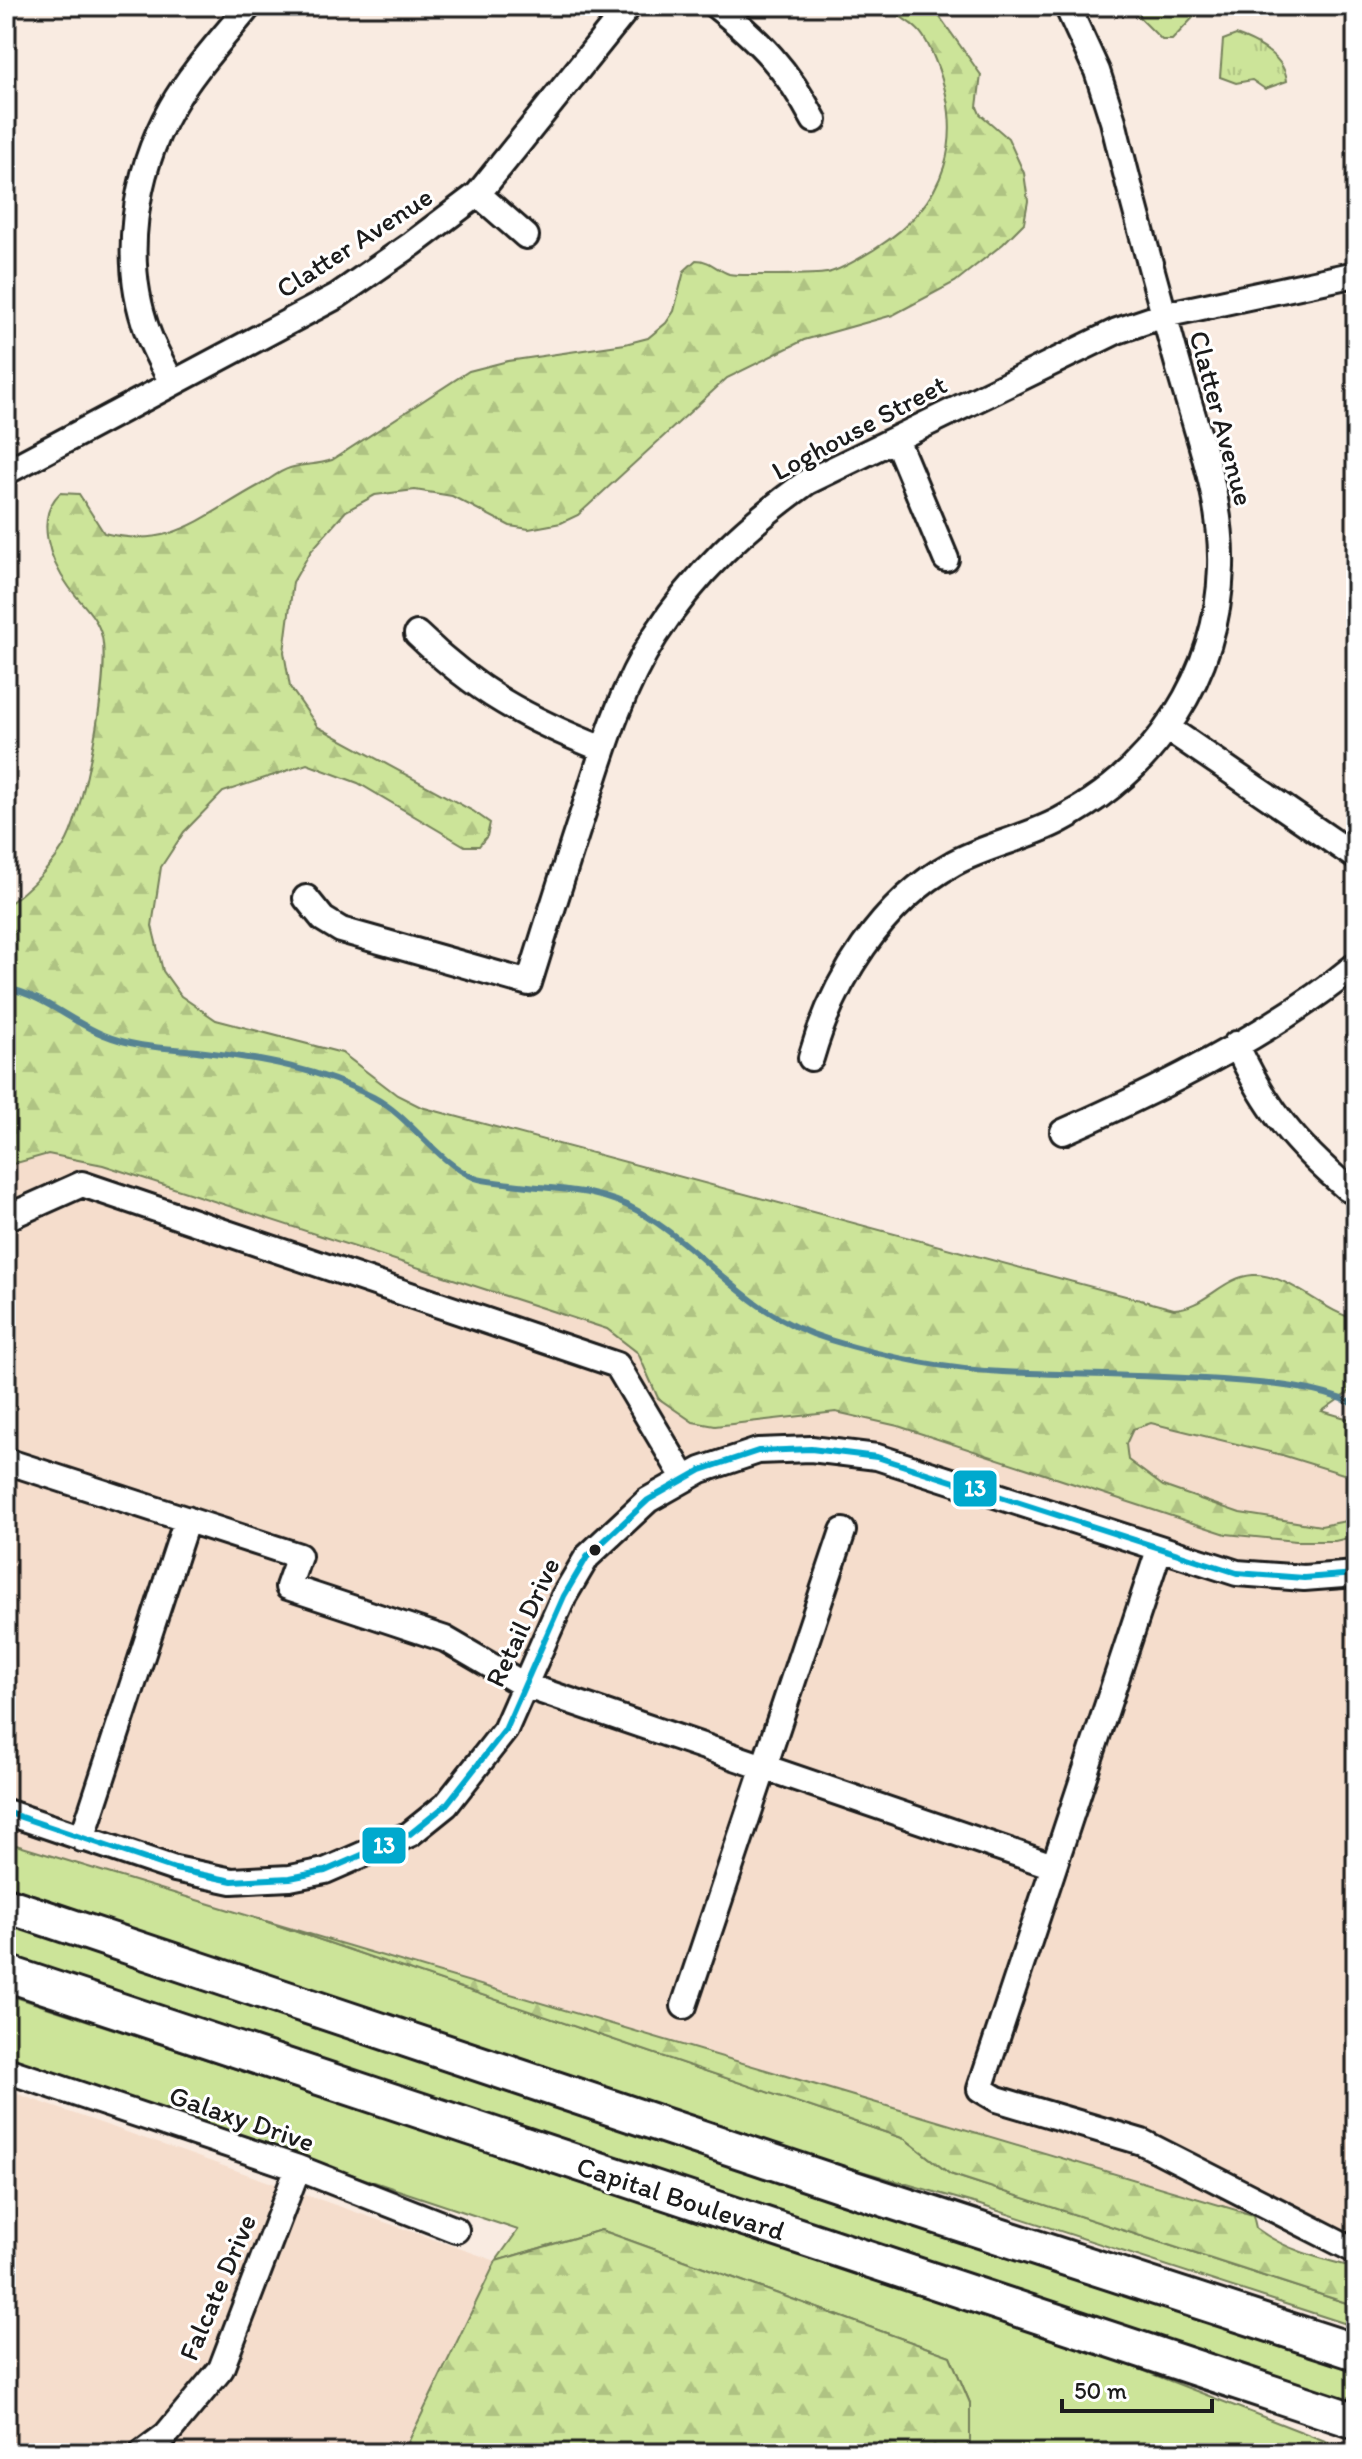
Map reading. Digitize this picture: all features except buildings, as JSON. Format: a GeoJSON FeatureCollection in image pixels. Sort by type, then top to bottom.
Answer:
{"type":"FeatureCollection","features":[{"type":"Feature","properties":{"kind":"highway"},"geometry":{"type":"LineString","coordinates":[[6,1905],[845,2186],[1356,2352]]}},
{"type":"Feature","properties":{"kind":"highway","name":"Capital Boulevard"},"geometry":{"type":"LineString","coordinates":[[6,1973],[1356,2421]]}},
{"type":"Feature","properties":{"kind":"highway"},"geometry":{"type":"LineString","coordinates":[[1289,2400],[1356,2431]]}},
{"type":"Feature","properties":{"kind":"street"},"geometry":{"type":"LineString","coordinates":[[172,383],[148,332],[135,271],[142,182],[154,143],[172,106],[249,6]]}},
{"type":"Feature","properties":{"kind":"street","name":"Clatter Avenue"},"geometry":{"type":"LineString","coordinates":[[6,472],[337,296],[478,194],[629,6]]}},
{"type":"Feature","properties":{"kind":"street"},"geometry":{"type":"LineString","coordinates":[[716,6],[763,44],[793,80],[814,120]]}},
{"type":"Feature","properties":{"kind":"street","name":"Clatter Avenue"},"geometry":{"type":"LineString","coordinates":[[811,1058],[822,1018],[846,970],[884,922],[918,888],[954,863],[1061,820],[1122,780],[1169,729],[1193,687],[1206,653],[1221,567],[1216,500],[1110,110],[1091,55],[1067,6]]}},
{"type":"Feature","properties":{"kind":"street"},"geometry":{"type":"LineString","coordinates":[[478,194],[526,236]]}},
{"type":"Feature","properties":{"kind":"street","name":"Loghouse Street"},"geometry":{"type":"LineString","coordinates":[[306,898],[323,919],[341,930],[529,983],[603,749],[629,684],[654,638],[710,563],[767,510],[807,482],[1117,331],[1164,315],[1356,274]]}},
{"type":"Feature","properties":{"kind":"street"},"geometry":{"type":"LineString","coordinates":[[896,439],[946,559]]}},
{"type":"Feature","properties":{"kind":"street"},"geometry":{"type":"LineString","coordinates":[[417,634],[486,694],[546,727],[603,749]]}},
{"type":"Feature","properties":{"kind":"street"},"geometry":{"type":"LineString","coordinates":[[1169,729],[1356,857]]}},
{"type":"Feature","properties":{"kind":"street"},"geometry":{"type":"LineString","coordinates":[[1063,1132],[1236,1044],[1328,988],[1356,965]]}},
{"type":"Feature","properties":{"kind":"street"},"geometry":{"type":"LineString","coordinates":[[1236,1044],[1257,1091],[1303,1150],[1348,1189]]}},
{"type":"Feature","properties":{"kind":"street"},"geometry":{"type":"LineString","coordinates":[[6,1218],[82,1184],[617,1365],[685,1479]]}},
{"type":"Feature","properties":{"kind":"street","name":"Retail Drive"},"geometry":{"type":"LineString","coordinates":[[6,1812],[175,1869],[232,1881],[290,1878],[325,1871],[410,1834],[446,1805],[505,1730],[564,1596],[587,1557],[648,1500],[685,1479],[758,1451],[811,1449],[877,1457],[1237,1573],[1304,1578],[1356,1574]]}},
{"type":"Feature","properties":{"kind":"street"},"geometry":{"type":"LineString","coordinates":[[6,1461],[299,1556],[288,1587],[445,1639],[524,1685],[1053,1866]]}},
{"type":"Feature","properties":{"kind":"street"},"geometry":{"type":"LineString","coordinates":[[82,1839],[187,1519]]}},
{"type":"Feature","properties":{"kind":"street"},"geometry":{"type":"LineString","coordinates":[[684,2006],[843,1531]]}},
{"type":"Feature","properties":{"kind":"street"},"geometry":{"type":"LineString","coordinates":[[1159,1550],[980,2089],[997,2099],[1142,2142],[1356,2251]]}},
{"type":"Feature","properties":{"kind":"street","name":"Galaxy Drive"},"geometry":{"type":"LineString","coordinates":[[6,2070],[298,2168],[456,2230]]}},
{"type":"Feature","properties":{"kind":"street","name":"Falcate Drive"},"geometry":{"type":"LineString","coordinates":[[142,2453],[166,2435],[221,2369],[298,2168]]}},
{"type":"Feature","properties":{"kind":"shaded area"},"geometry":{"type":"Polygon","coordinates":[[[6,1023],[1356,1421],[1356,2245],[6,1843],[6,1023]]]}},
{"type":"Feature","properties":{"kind":"shaded area"},"geometry":{"type":"Polygon","coordinates":[[[6,2090],[496,2261],[403,2453],[6,2453],[6,2090]]]}},
{"type":"Feature","properties":{"kind":"green space"},"geometry":{"type":"Polygon","coordinates":[[[889,6],[932,6],[981,75],[977,107],[980,114],[1008,138],[1024,173],[1028,201],[1024,223],[955,282],[893,315],[804,340],[727,378],[578,515],[561,523],[529,529],[510,526],[452,496],[415,490],[375,495],[346,511],[311,551],[293,582],[284,652],[290,687],[318,727],[473,811],[490,823],[487,836],[479,846],[465,846],[358,783],[307,764],[223,792],[184,832],[161,867],[152,926],[163,971],[181,996],[216,1020],[342,1053],[397,1095],[421,1107],[1174,1309],[1195,1304],[1242,1277],[1267,1276],[1293,1286],[1330,1309],[1356,1319],[1356,1387],[1322,1411],[1356,1421],[1356,1478],[1282,1455],[1151,1423],[1133,1429],[1126,1444],[1128,1460],[1163,1486],[1240,1513],[1321,1526],[1356,1519],[1356,1536],[1335,1541],[1296,1541],[1226,1534],[898,1426],[836,1412],[715,1426],[693,1422],[658,1398],[638,1353],[607,1329],[103,1165],[48,1154],[6,1166],[6,906],[40,876],[67,840],[88,770],[104,655],[100,629],[62,577],[51,552],[46,527],[52,503],[60,493],[79,494],[104,533],[128,537],[168,534],[202,519],[286,469],[332,460],[469,371],[508,361],[648,338],[666,323],[674,311],[684,271],[696,260],[729,274],[827,273],[875,249],[900,231],[934,190],[944,167],[949,142],[945,89],[932,52],[920,32],[889,6]]]}},
{"type":"Feature","properties":{"kind":"green space"},"geometry":{"type":"Polygon","coordinates":[[[1128,6],[1201,6],[1201,9],[1172,40],[1162,40],[1128,6]]]}},
{"type":"Feature","properties":{"kind":"green space"},"geometry":{"type":"Polygon","coordinates":[[[1236,35],[1253,42],[1276,58],[1287,81],[1265,89],[1252,80],[1236,83],[1220,77],[1223,40],[1236,35]]]}},
{"type":"Feature","properties":{"kind":"green space"},"geometry":{"type":"Polygon","coordinates":[[[6,1842],[259,1919],[905,2139],[950,2174],[1356,2306],[1356,2327],[977,2204],[812,2157],[6,1891],[6,1842]]]}},
{"type":"Feature","properties":{"kind":"green space"},"geometry":{"type":"Polygon","coordinates":[[[259,1919],[1253,2215],[1256,2228],[1267,2236],[1291,2248],[1356,2268],[1356,2306],[950,2174],[905,2139],[259,1919]]]}},
{"type":"Feature","properties":{"kind":"green space"},"geometry":{"type":"Polygon","coordinates":[[[6,1920],[1356,2367],[1356,2408],[6,1958],[6,1920]]]}},
{"type":"Feature","properties":{"kind":"green space"},"geometry":{"type":"Polygon","coordinates":[[[6,1994],[1054,2336],[1356,2453],[970,2453],[970,2403],[950,2356],[601,2230],[496,2261],[518,2230],[6,2059],[6,1994]]]}},
{"type":"Feature","properties":{"kind":"green space"},"geometry":{"type":"Polygon","coordinates":[[[601,2230],[950,2356],[970,2403],[970,2453],[403,2453],[496,2261],[601,2230]]]}},
{"type":"Feature","properties":{"kind":"waterway"},"geometry":{"type":"LineString","coordinates":[[6,988],[32,996],[116,1039],[270,1062],[312,1072],[353,1087],[387,1106],[448,1161],[475,1178],[592,1194],[623,1203],[686,1245],[728,1282],[773,1315],[830,1340],[893,1357],[958,1368],[1255,1382],[1290,1386],[1356,1405]]}},
{"type":"Feature","properties":{"kind":"transit line","name":"13"},"geometry":{"type":"LineString","coordinates":[[6,1812],[175,1869],[232,1881],[290,1878],[325,1871],[410,1834],[446,1805],[505,1730],[564,1596],[587,1557],[648,1500],[701,1470],[758,1451],[811,1449],[877,1457],[1237,1573],[1304,1578],[1356,1574]]}}]}
